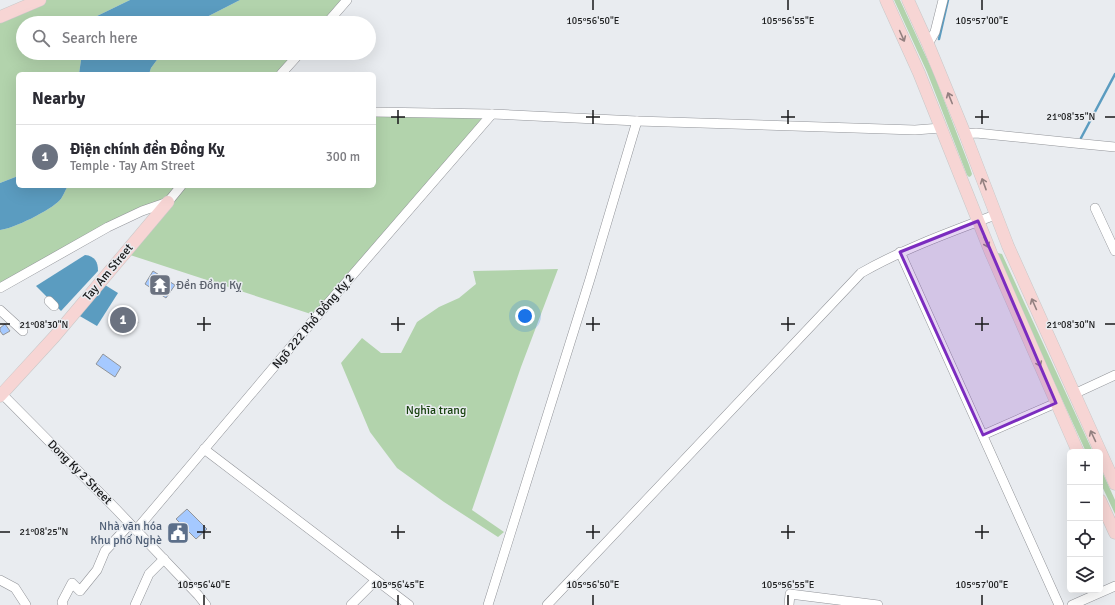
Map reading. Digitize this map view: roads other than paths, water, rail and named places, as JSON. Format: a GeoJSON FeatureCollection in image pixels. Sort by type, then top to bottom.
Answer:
{"type":"FeatureCollection","features":[{"type":"Feature","properties":{"kind":"main road"},"geometry":{"type":"LineString","coordinates":[[0,17],[40,0]]}},
{"type":"Feature","properties":{"kind":"main road"},"geometry":{"type":"LineString","coordinates":[[886,0],[919,73],[978,222],[1077,449]]}},
{"type":"Feature","properties":{"kind":"main road"},"geometry":{"type":"LineString","coordinates":[[908,0],[965,134],[995,215],[1013,258],[1115,484]]}},
{"type":"Feature","properties":{"kind":"main road","name":"Tay Am Street"},"geometry":{"type":"LineString","coordinates":[[1,395],[55,336],[168,202]]}},
{"type":"Feature","properties":{"kind":"main road"},"geometry":{"type":"LineString","coordinates":[[1103,507],[1115,533]]}},
{"type":"Feature","properties":{"kind":"street"},"geometry":{"type":"LineString","coordinates":[[333,16],[347,0]]}},
{"type":"Feature","properties":{"kind":"street"},"geometry":{"type":"LineString","coordinates":[[928,44],[935,32],[942,0]]}},
{"type":"Feature","properties":{"kind":"street"},"geometry":{"type":"LineString","coordinates":[[283,72],[294,60]]}},
{"type":"Feature","properties":{"kind":"street"},"geometry":{"type":"LineString","coordinates":[[376,112],[492,114],[637,121],[915,130],[941,128]]}},
{"type":"Feature","properties":{"kind":"street","name":"Ngõ 222 Phố Đồng Kỵ 2"},"geometry":{"type":"LineString","coordinates":[[63,605],[62,602],[72,583],[80,591],[97,570],[105,551],[133,527],[204,449],[492,114]]}},
{"type":"Feature","properties":{"kind":"street"},"geometry":{"type":"LineString","coordinates":[[488,605],[590,279],[637,121]]}},
{"type":"Feature","properties":{"kind":"street"},"geometry":{"type":"LineString","coordinates":[[965,134],[976,133],[1115,147]]}},
{"type":"Feature","properties":{"kind":"street"},"geometry":{"type":"LineString","coordinates":[[0,288],[108,227],[142,211],[168,202],[179,188]]}},
{"type":"Feature","properties":{"kind":"street"},"geometry":{"type":"LineString","coordinates":[[1095,208],[1115,251]]}},
{"type":"Feature","properties":{"kind":"street"},"geometry":{"type":"LineString","coordinates":[[551,604],[861,273],[900,252],[995,215]]}},
{"type":"Feature","properties":{"kind":"street"},"geometry":{"type":"LineString","coordinates":[[900,252],[1059,605]]}},
{"type":"Feature","properties":{"kind":"street"},"geometry":{"type":"LineString","coordinates":[[0,310],[23,331]]}},
{"type":"Feature","properties":{"kind":"street"},"geometry":{"type":"LineString","coordinates":[[1074,394],[1115,375]]}},
{"type":"Feature","properties":{"kind":"street","name":"Dong Ky 2 Street"},"geometry":{"type":"LineString","coordinates":[[1,395],[133,527],[206,605]]}},
{"type":"Feature","properties":{"kind":"street"},"geometry":{"type":"LineString","coordinates":[[983,435],[1056,403]]}},
{"type":"Feature","properties":{"kind":"street"},"geometry":{"type":"LineString","coordinates":[[204,449],[409,605]]}},
{"type":"Feature","properties":{"kind":"street"},"geometry":{"type":"LineString","coordinates":[[135,605],[149,574],[164,559]]}},
{"type":"Feature","properties":{"kind":"street"},"geometry":{"type":"LineString","coordinates":[[0,580],[15,588],[26,605]]}},
{"type":"Feature","properties":{"kind":"street"},"geometry":{"type":"LineString","coordinates":[[351,605],[376,580]]}},
{"type":"Feature","properties":{"kind":"street"},"geometry":{"type":"LineString","coordinates":[[1072,605],[1115,586]]}},
{"type":"Feature","properties":{"kind":"street"},"geometry":{"type":"LineString","coordinates":[[789,605],[790,594],[878,605]]}},
{"type":"Feature","properties":{"kind":"water"},"geometry":{"type":"Polygon","coordinates":[[[130,0],[240,0],[209,16],[97,16],[130,0]]]}},
{"type":"Feature","properties":{"kind":"water"},"geometry":{"type":"Polygon","coordinates":[[[81,60],[157,60],[150,72],[79,72],[81,60]]]}},
{"type":"Feature","properties":{"kind":"water"},"geometry":{"type":"Polygon","coordinates":[[[16,177],[16,188],[67,188],[60,200],[49,209],[22,223],[0,230],[0,183],[16,177]]]}},
{"type":"Feature","properties":{"kind":"water"},"geometry":{"type":"Polygon","coordinates":[[[85,255],[94,258],[98,271],[61,311],[36,286],[85,255]]]}},
{"type":"Feature","properties":{"kind":"water"},"geometry":{"type":"Polygon","coordinates":[[[105,285],[118,293],[97,326],[78,315],[105,285]]]}},
{"type":"Feature","properties":{"kind":"waterway"},"geometry":{"type":"LineString","coordinates":[[939,39],[948,0]]}},
{"type":"Feature","properties":{"kind":"waterway"},"geometry":{"type":"LineString","coordinates":[[1081,138],[1115,74]]}},
{"type":"Feature","properties":{"kind":"place","name":"Đền Đồng Kỵ"},"geometry":{"type":"Point","coordinates":[160,285]}},
{"type":"Feature","properties":{"kind":"place","name":"Điện chính đền Đồng Kỵ"},"geometry":{"type":"Point","coordinates":[123,320]}},
{"type":"Feature","properties":{"kind":"place","name":"Nhà văn hóa Khu phố Nghè"},"geometry":{"type":"Point","coordinates":[178,533]}},
{"type":"Feature","properties":{"kind":"park label","name":"Nghĩa trang"},"geometry":{"type":"Point","coordinates":[436,410]}}]}
